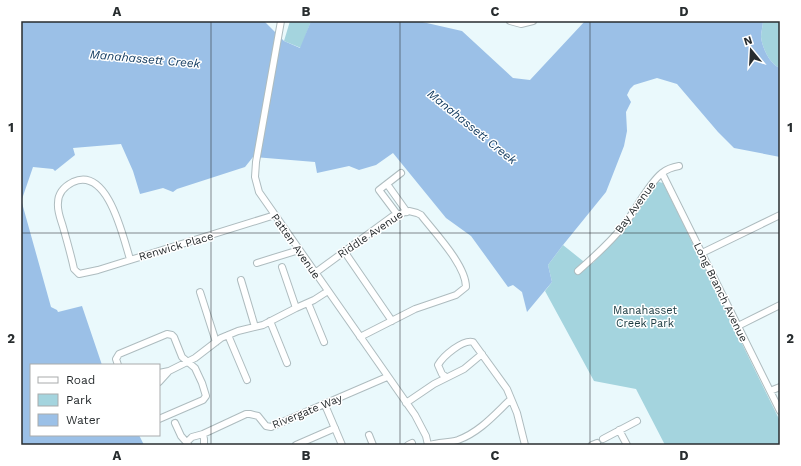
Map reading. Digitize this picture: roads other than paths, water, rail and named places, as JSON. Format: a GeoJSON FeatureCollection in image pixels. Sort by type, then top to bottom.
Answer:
{"type":"FeatureCollection","features":[{"type":"Feature","properties":{"kind":"street"},"geometry":{"type":"LineString","coordinates":[[510,21],[521,24],[533,21]]}},
{"type":"Feature","properties":{"kind":"street","name":"Patten Avenue"},"geometry":{"type":"LineString","coordinates":[[281,23],[256,162],[255,177],[258,189],[406,403],[422,428],[429,445]]}},
{"type":"Feature","properties":{"kind":"street","name":"Bay Avenue"},"geometry":{"type":"LineString","coordinates":[[578,271],[596,256],[623,226],[662,173],[670,168],[679,166]]}},
{"type":"Feature","properties":{"kind":"street","name":"Long Branch Avenue"},"geometry":{"type":"LineString","coordinates":[[662,173],[780,411]]}},
{"type":"Feature","properties":{"kind":"street"},"geometry":{"type":"LineString","coordinates":[[397,214],[379,190],[401,174]]}},
{"type":"Feature","properties":{"kind":"street","name":"Renwick Place"},"geometry":{"type":"LineString","coordinates":[[130,259],[116,216],[103,190],[92,181],[82,179],[64,189],[58,202],[60,216],[74,269],[80,274],[86,273],[275,215]]}},
{"type":"Feature","properties":{"kind":"street","name":"Riddle Avenue"},"geometry":{"type":"LineString","coordinates":[[315,272],[397,214],[407,212],[387,184]]}},
{"type":"Feature","properties":{"kind":"street"},"geometry":{"type":"LineString","coordinates":[[360,337],[415,309],[456,295],[466,287],[466,279],[463,270],[438,236],[421,215],[413,211],[407,212]]}},
{"type":"Feature","properties":{"kind":"street"},"geometry":{"type":"LineString","coordinates":[[702,253],[780,215]]}},
{"type":"Feature","properties":{"kind":"street"},"geometry":{"type":"LineString","coordinates":[[257,263],[299,250]]}},
{"type":"Feature","properties":{"kind":"street"},"geometry":{"type":"LineString","coordinates":[[344,251],[392,321]]}},
{"type":"Feature","properties":{"kind":"street"},"geometry":{"type":"LineString","coordinates":[[282,267],[296,308]]}},
{"type":"Feature","properties":{"kind":"street"},"geometry":{"type":"LineString","coordinates":[[241,280],[255,327]]}},
{"type":"Feature","properties":{"kind":"street"},"geometry":{"type":"LineString","coordinates":[[160,373],[169,371],[188,362],[228,335],[270,321],[314,300],[328,291]]}},
{"type":"Feature","properties":{"kind":"street"},"geometry":{"type":"LineString","coordinates":[[200,292],[216,342]]}},
{"type":"Feature","properties":{"kind":"street"},"geometry":{"type":"LineString","coordinates":[[308,303],[324,342]]}},
{"type":"Feature","properties":{"kind":"street"},"geometry":{"type":"LineString","coordinates":[[738,326],[780,304]]}},
{"type":"Feature","properties":{"kind":"street"},"geometry":{"type":"LineString","coordinates":[[270,321],[287,362]]}},
{"type":"Feature","properties":{"kind":"street"},"geometry":{"type":"LineString","coordinates":[[118,364],[116,359],[119,354],[170,334],[174,337],[182,357],[195,368],[206,393],[204,398],[160,419]]}},
{"type":"Feature","properties":{"kind":"street"},"geometry":{"type":"LineString","coordinates":[[228,335],[247,380]]}},
{"type":"Feature","properties":{"kind":"street"},"geometry":{"type":"LineString","coordinates":[[446,377],[442,374],[438,365],[440,361],[453,350],[466,342],[472,341],[502,381],[512,399],[525,445]]}},
{"type":"Feature","properties":{"kind":"street"},"geometry":{"type":"LineString","coordinates":[[406,403],[446,377],[455,375],[482,354]]}},
{"type":"Feature","properties":{"kind":"street"},"geometry":{"type":"LineString","coordinates":[[160,381],[169,371]]}},
{"type":"Feature","properties":{"kind":"street","name":"Rivergate Way"},"geometry":{"type":"LineString","coordinates":[[188,443],[192,437],[250,414],[258,416],[266,426],[272,427],[388,377]]}},
{"type":"Feature","properties":{"kind":"street"},"geometry":{"type":"LineString","coordinates":[[770,391],[780,387]]}},
{"type":"Feature","properties":{"kind":"street"},"geometry":{"type":"LineString","coordinates":[[429,445],[458,440],[474,432],[483,426],[512,399]]}},
{"type":"Feature","properties":{"kind":"street"},"geometry":{"type":"LineString","coordinates":[[324,405],[342,445]]}},
{"type":"Feature","properties":{"kind":"street"},"geometry":{"type":"LineString","coordinates":[[603,438],[636,422]]}},
{"type":"Feature","properties":{"kind":"street"},"geometry":{"type":"LineString","coordinates":[[175,423],[180,436],[188,443]]}},
{"type":"Feature","properties":{"kind":"street"},"geometry":{"type":"LineString","coordinates":[[296,445],[335,428]]}},
{"type":"Feature","properties":{"kind":"street"},"geometry":{"type":"LineString","coordinates":[[619,430],[626,445]]}},
{"type":"Feature","properties":{"kind":"street"},"geometry":{"type":"LineString","coordinates":[[202,434],[204,445]]}},
{"type":"Feature","properties":{"kind":"street"},"geometry":{"type":"LineString","coordinates":[[369,435],[373,445]]}},
{"type":"Feature","properties":{"kind":"water","name":"Manahassett Creek"},"geometry":{"type":"Polygon","coordinates":[[[21,21],[264,21],[284,41],[300,48],[311,21],[418,21],[462,31],[513,78],[530,80],[585,21],[763,21],[761,37],[763,46],[770,60],[780,68],[780,157],[734,148],[718,132],[677,84],[657,78],[634,85],[627,95],[631,102],[626,112],[627,131],[624,146],[606,192],[548,265],[552,282],[527,312],[522,292],[513,285],[508,287],[471,236],[446,218],[393,153],[376,165],[359,170],[349,166],[317,173],[315,162],[253,157],[245,167],[177,189],[173,192],[163,188],[140,194],[133,171],[121,144],[73,148],[75,155],[55,171],[53,169],[33,167],[22,203],[51,307],[58,312],[82,306],[102,364],[30,364],[30,436],[140,436],[144,445],[21,445],[21,21]]]}},
{"type":"Feature","properties":{"kind":"park label","name":"Manahasset Creek Park"},"geometry":{"type":"Point","coordinates":[645,316]}}]}
